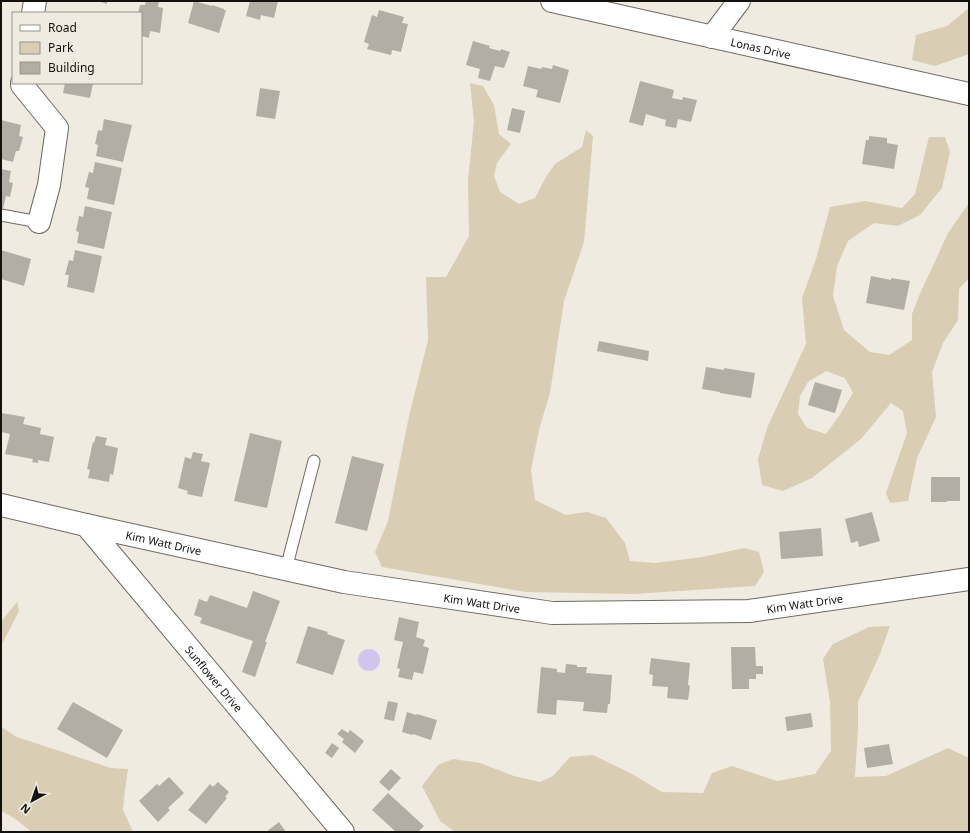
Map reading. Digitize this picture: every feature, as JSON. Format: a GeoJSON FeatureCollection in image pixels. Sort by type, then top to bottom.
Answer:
{"type":"FeatureCollection","features":[{"type":"Feature","properties":{"kind":"street"},"geometry":{"type":"LineString","coordinates":[[33,12],[35,1]]}},
{"type":"Feature","properties":{"kind":"street","name":"Lonas Drive"},"geometry":{"type":"LineString","coordinates":[[552,1],[969,94]]}},
{"type":"Feature","properties":{"kind":"street"},"geometry":{"type":"LineString","coordinates":[[712,37],[739,1]]}},
{"type":"Feature","properties":{"kind":"street"},"geometry":{"type":"LineString","coordinates":[[22,84],[57,128],[49,185],[39,222]]}},
{"type":"Feature","properties":{"kind":"street","name":"Kim Watt Drive"},"geometry":{"type":"LineString","coordinates":[[1,505],[344,582],[552,613],[749,611],[969,579]]}},
{"type":"Feature","properties":{"kind":"street","name":"Sunflower Drive"},"geometry":{"type":"LineString","coordinates":[[86,525],[343,832]]}},
{"type":"Feature","properties":{"kind":"lane"},"geometry":{"type":"LineString","coordinates":[[1,216],[39,222]]}},
{"type":"Feature","properties":{"kind":"lane"},"geometry":{"type":"LineString","coordinates":[[286,569],[314,461]]}},
{"type":"Feature","properties":{"kind":"green space"},"geometry":{"type":"Polygon","coordinates":[[[969,8],[969,54],[935,66],[912,60],[916,35],[947,26],[969,8]]]}},
{"type":"Feature","properties":{"kind":"green space"},"geometry":{"type":"Polygon","coordinates":[[[470,83],[483,86],[494,105],[499,134],[511,144],[497,163],[494,176],[500,192],[519,204],[535,198],[555,164],[582,147],[586,130],[593,136],[584,242],[564,301],[550,393],[539,430],[531,470],[535,500],[566,515],[587,512],[606,518],[625,543],[630,561],[655,563],[702,557],[744,548],[759,552],[764,572],[755,586],[634,594],[526,592],[382,567],[375,552],[388,521],[409,416],[428,340],[426,277],[446,277],[469,236],[468,180],[474,121],[470,83]]]}},
{"type":"Feature","properties":{"kind":"green space"},"geometry":{"type":"Polygon","coordinates":[[[929,137],[945,137],[950,152],[942,188],[920,215],[898,226],[874,223],[848,241],[837,266],[833,296],[844,330],[870,352],[889,355],[912,340],[912,314],[919,296],[948,233],[969,203],[969,278],[959,289],[958,320],[943,343],[932,372],[936,417],[917,458],[908,501],[890,503],[886,493],[907,433],[903,411],[891,403],[861,439],[812,478],[783,491],[762,485],[758,459],[767,428],[806,344],[802,298],[816,259],[830,207],[865,201],[902,208],[915,194],[929,137]],[[826,371],[808,382],[800,396],[798,414],[807,428],[826,434],[853,393],[845,378],[826,371]]]}},
{"type":"Feature","properties":{"kind":"green space"},"geometry":{"type":"Polygon","coordinates":[[[17,602],[19,611],[1,646],[1,625],[3,619],[17,602]]]}},
{"type":"Feature","properties":{"kind":"green space"},"geometry":{"type":"Polygon","coordinates":[[[890,626],[880,654],[858,702],[855,777],[886,776],[948,748],[969,758],[969,832],[455,832],[440,821],[422,786],[438,765],[453,759],[480,763],[514,776],[540,782],[553,776],[570,757],[593,755],[632,774],[662,792],[703,793],[712,773],[732,766],[777,781],[815,774],[831,751],[830,702],[823,659],[833,644],[869,627],[890,626]]]}},
{"type":"Feature","properties":{"kind":"green space"},"geometry":{"type":"Polygon","coordinates":[[[1,727],[17,737],[111,768],[128,769],[123,810],[133,832],[32,832],[14,818],[1,811],[1,727]]]}},
{"type":"Feature","properties":{"kind":"shaded area"},"geometry":{"type":"Polygon","coordinates":[[[369,649],[377,652],[380,660],[377,668],[369,671],[361,668],[358,660],[361,652],[369,649]]]}},
{"type":"Feature","properties":{"kind":"building"},"geometry":{"type":"Polygon","coordinates":[[[97,1],[107,1],[107,4],[97,1]]]}},
{"type":"Feature","properties":{"kind":"building"},"geometry":{"type":"Polygon","coordinates":[[[146,1],[159,1],[158,7],[163,8],[160,33],[150,31],[149,38],[142,36],[142,12],[138,12],[140,5],[145,5],[146,1]]]}},
{"type":"Feature","properties":{"kind":"building"},"geometry":{"type":"Polygon","coordinates":[[[194,1],[226,10],[219,33],[188,23],[194,1]]]}},
{"type":"Feature","properties":{"kind":"building"},"geometry":{"type":"Polygon","coordinates":[[[250,1],[278,1],[274,18],[261,15],[260,20],[246,16],[250,1]]]}},
{"type":"Feature","properties":{"kind":"building"},"geometry":{"type":"Polygon","coordinates":[[[379,10],[404,17],[402,23],[408,24],[401,52],[392,50],[391,55],[367,49],[369,44],[364,42],[372,15],[377,17],[379,10]]]}},
{"type":"Feature","properties":{"kind":"building"},"geometry":{"type":"Polygon","coordinates":[[[473,41],[490,46],[489,48],[500,51],[501,49],[510,52],[504,68],[495,66],[490,81],[478,78],[480,69],[466,65],[473,41]]]}},
{"type":"Feature","properties":{"kind":"building"},"geometry":{"type":"Polygon","coordinates":[[[553,65],[569,70],[560,103],[536,97],[538,90],[523,86],[528,66],[541,69],[542,67],[552,69],[553,65]]]}},
{"type":"Feature","properties":{"kind":"building"},"geometry":{"type":"Polygon","coordinates":[[[640,81],[674,90],[672,98],[682,100],[683,97],[697,100],[691,122],[678,119],[676,128],[665,126],[666,120],[646,114],[643,126],[629,122],[640,81]]]}},
{"type":"Feature","properties":{"kind":"building"},"geometry":{"type":"Polygon","coordinates":[[[65,84],[93,84],[90,98],[63,93],[65,84]]]}},
{"type":"Feature","properties":{"kind":"building"},"geometry":{"type":"Polygon","coordinates":[[[260,88],[280,91],[275,119],[256,116],[260,88]]]}},
{"type":"Feature","properties":{"kind":"building"},"geometry":{"type":"Polygon","coordinates":[[[512,108],[525,111],[520,133],[507,130],[512,108]]]}},
{"type":"Feature","properties":{"kind":"building"},"geometry":{"type":"Polygon","coordinates":[[[104,119],[132,125],[123,162],[96,156],[98,145],[95,144],[98,130],[102,131],[104,119]]]}},
{"type":"Feature","properties":{"kind":"building"},"geometry":{"type":"Polygon","coordinates":[[[1,120],[21,125],[19,136],[23,137],[19,151],[16,151],[13,162],[1,159],[1,120]]]}},
{"type":"Feature","properties":{"kind":"building"},"geometry":{"type":"Polygon","coordinates":[[[869,136],[887,138],[887,143],[898,145],[894,169],[862,164],[866,140],[869,140],[869,136]]]}},
{"type":"Feature","properties":{"kind":"building"},"geometry":{"type":"Polygon","coordinates":[[[95,162],[122,168],[114,205],[87,199],[89,188],[85,187],[89,172],[93,173],[95,162]]]}},
{"type":"Feature","properties":{"kind":"building"},"geometry":{"type":"Polygon","coordinates":[[[1,169],[11,171],[9,182],[13,183],[10,197],[6,196],[3,209],[1,208],[1,169]]]}},
{"type":"Feature","properties":{"kind":"building"},"geometry":{"type":"Polygon","coordinates":[[[85,206],[112,212],[104,249],[77,243],[79,232],[76,231],[79,216],[83,217],[85,206]]]}},
{"type":"Feature","properties":{"kind":"building"},"geometry":{"type":"Polygon","coordinates":[[[1,250],[31,259],[24,286],[1,279],[1,250]]]}},
{"type":"Feature","properties":{"kind":"building"},"geometry":{"type":"Polygon","coordinates":[[[75,250],[102,256],[94,293],[67,287],[69,275],[65,275],[69,260],[73,261],[75,250]]]}},
{"type":"Feature","properties":{"kind":"building"},"geometry":{"type":"Polygon","coordinates":[[[871,276],[891,280],[891,278],[910,281],[904,310],[866,303],[871,276]]]}},
{"type":"Feature","properties":{"kind":"building"},"geometry":{"type":"Polygon","coordinates":[[[599,341],[649,351],[648,361],[597,351],[599,341]]]}},
{"type":"Feature","properties":{"kind":"building"},"geometry":{"type":"Polygon","coordinates":[[[706,367],[755,373],[751,398],[702,389],[706,367]]]}},
{"type":"Feature","properties":{"kind":"building"},"geometry":{"type":"Polygon","coordinates":[[[815,382],[842,390],[835,413],[808,405],[815,382]]]}},
{"type":"Feature","properties":{"kind":"building"},"geometry":{"type":"Polygon","coordinates":[[[1,413],[25,417],[23,424],[41,428],[40,434],[54,437],[49,462],[38,460],[38,463],[32,462],[33,459],[5,454],[10,434],[1,432],[1,413]]]}},
{"type":"Feature","properties":{"kind":"building"},"geometry":{"type":"Polygon","coordinates":[[[250,433],[282,441],[267,508],[234,501],[250,433]]]}},
{"type":"Feature","properties":{"kind":"building"},"geometry":{"type":"Polygon","coordinates":[[[96,436],[107,438],[105,445],[118,448],[113,475],[110,474],[109,482],[88,478],[90,470],[87,469],[93,442],[94,443],[96,436]]]}},
{"type":"Feature","properties":{"kind":"building"},"geometry":{"type":"Polygon","coordinates":[[[193,452],[203,454],[201,461],[210,463],[202,497],[187,494],[188,491],[178,488],[185,457],[191,459],[193,452]]]}},
{"type":"Feature","properties":{"kind":"building"},"geometry":{"type":"Polygon","coordinates":[[[352,456],[384,464],[367,531],[335,523],[352,456]]]}},
{"type":"Feature","properties":{"kind":"building"},"geometry":{"type":"Polygon","coordinates":[[[931,477],[960,477],[960,501],[931,502],[931,477]]]}},
{"type":"Feature","properties":{"kind":"building"},"geometry":{"type":"Polygon","coordinates":[[[872,512],[880,541],[859,547],[858,541],[851,543],[845,519],[872,512]]]}},
{"type":"Feature","properties":{"kind":"building"},"geometry":{"type":"Polygon","coordinates":[[[821,528],[823,556],[781,559],[779,532],[821,528]]]}},
{"type":"Feature","properties":{"kind":"building"},"geometry":{"type":"Polygon","coordinates":[[[253,591],[280,601],[265,642],[267,642],[255,677],[242,672],[253,641],[200,623],[202,618],[194,615],[199,599],[207,602],[210,595],[247,608],[253,591]]]}},
{"type":"Feature","properties":{"kind":"building"},"geometry":{"type":"Polygon","coordinates":[[[399,617],[419,622],[416,637],[425,640],[423,646],[429,648],[423,674],[414,672],[412,680],[398,677],[400,669],[397,668],[403,642],[394,640],[399,617]]]}},
{"type":"Feature","properties":{"kind":"building"},"geometry":{"type":"Polygon","coordinates":[[[308,626],[328,632],[327,634],[345,640],[333,675],[296,663],[308,626]]]}},
{"type":"Feature","properties":{"kind":"building"},"geometry":{"type":"Polygon","coordinates":[[[731,647],[755,647],[756,666],[763,666],[763,674],[756,674],[756,679],[749,679],[749,689],[732,689],[731,647]]]}},
{"type":"Feature","properties":{"kind":"building"},"geometry":{"type":"Polygon","coordinates":[[[651,658],[690,663],[688,685],[690,686],[688,700],[667,698],[668,687],[652,686],[653,675],[649,674],[651,658]]]}},
{"type":"Feature","properties":{"kind":"building"},"geometry":{"type":"Polygon","coordinates":[[[566,664],[577,665],[577,667],[587,667],[586,673],[612,675],[610,704],[608,704],[607,713],[583,711],[584,702],[557,700],[556,715],[537,713],[541,667],[557,669],[557,672],[565,673],[566,664]]]}},
{"type":"Feature","properties":{"kind":"building"},"geometry":{"type":"Polygon","coordinates":[[[388,701],[398,703],[394,721],[384,719],[388,701]]]}},
{"type":"Feature","properties":{"kind":"building"},"geometry":{"type":"Polygon","coordinates":[[[73,702],[123,730],[107,758],[57,729],[73,702]]]}},
{"type":"Feature","properties":{"kind":"building"},"geometry":{"type":"Polygon","coordinates":[[[407,712],[437,720],[431,740],[402,732],[407,712]]]}},
{"type":"Feature","properties":{"kind":"building"},"geometry":{"type":"Polygon","coordinates":[[[811,713],[813,727],[787,731],[785,717],[811,713]]]}},
{"type":"Feature","properties":{"kind":"building"},"geometry":{"type":"Polygon","coordinates":[[[342,729],[348,733],[350,730],[364,741],[355,753],[342,742],[344,739],[337,734],[342,729]]]}},
{"type":"Feature","properties":{"kind":"building"},"geometry":{"type":"Polygon","coordinates":[[[332,743],[339,748],[332,758],[325,753],[332,743]]]}},
{"type":"Feature","properties":{"kind":"building"},"geometry":{"type":"Polygon","coordinates":[[[889,744],[893,764],[867,768],[864,748],[889,744]]]}},
{"type":"Feature","properties":{"kind":"building"},"geometry":{"type":"Polygon","coordinates":[[[391,769],[401,778],[389,791],[379,782],[391,769]]]}},
{"type":"Feature","properties":{"kind":"building"},"geometry":{"type":"Polygon","coordinates":[[[169,777],[184,793],[168,808],[170,810],[158,822],[139,801],[157,784],[159,786],[169,777]]]}},
{"type":"Feature","properties":{"kind":"building"},"geometry":{"type":"Polygon","coordinates":[[[218,782],[229,792],[225,797],[227,798],[206,824],[188,810],[210,784],[213,787],[218,782]]]}},
{"type":"Feature","properties":{"kind":"building"},"geometry":{"type":"Polygon","coordinates":[[[388,793],[424,826],[418,832],[396,832],[372,810],[388,793]]]}},
{"type":"Feature","properties":{"kind":"building"},"geometry":{"type":"Polygon","coordinates":[[[279,822],[286,832],[266,832],[279,822]]]}}]}
